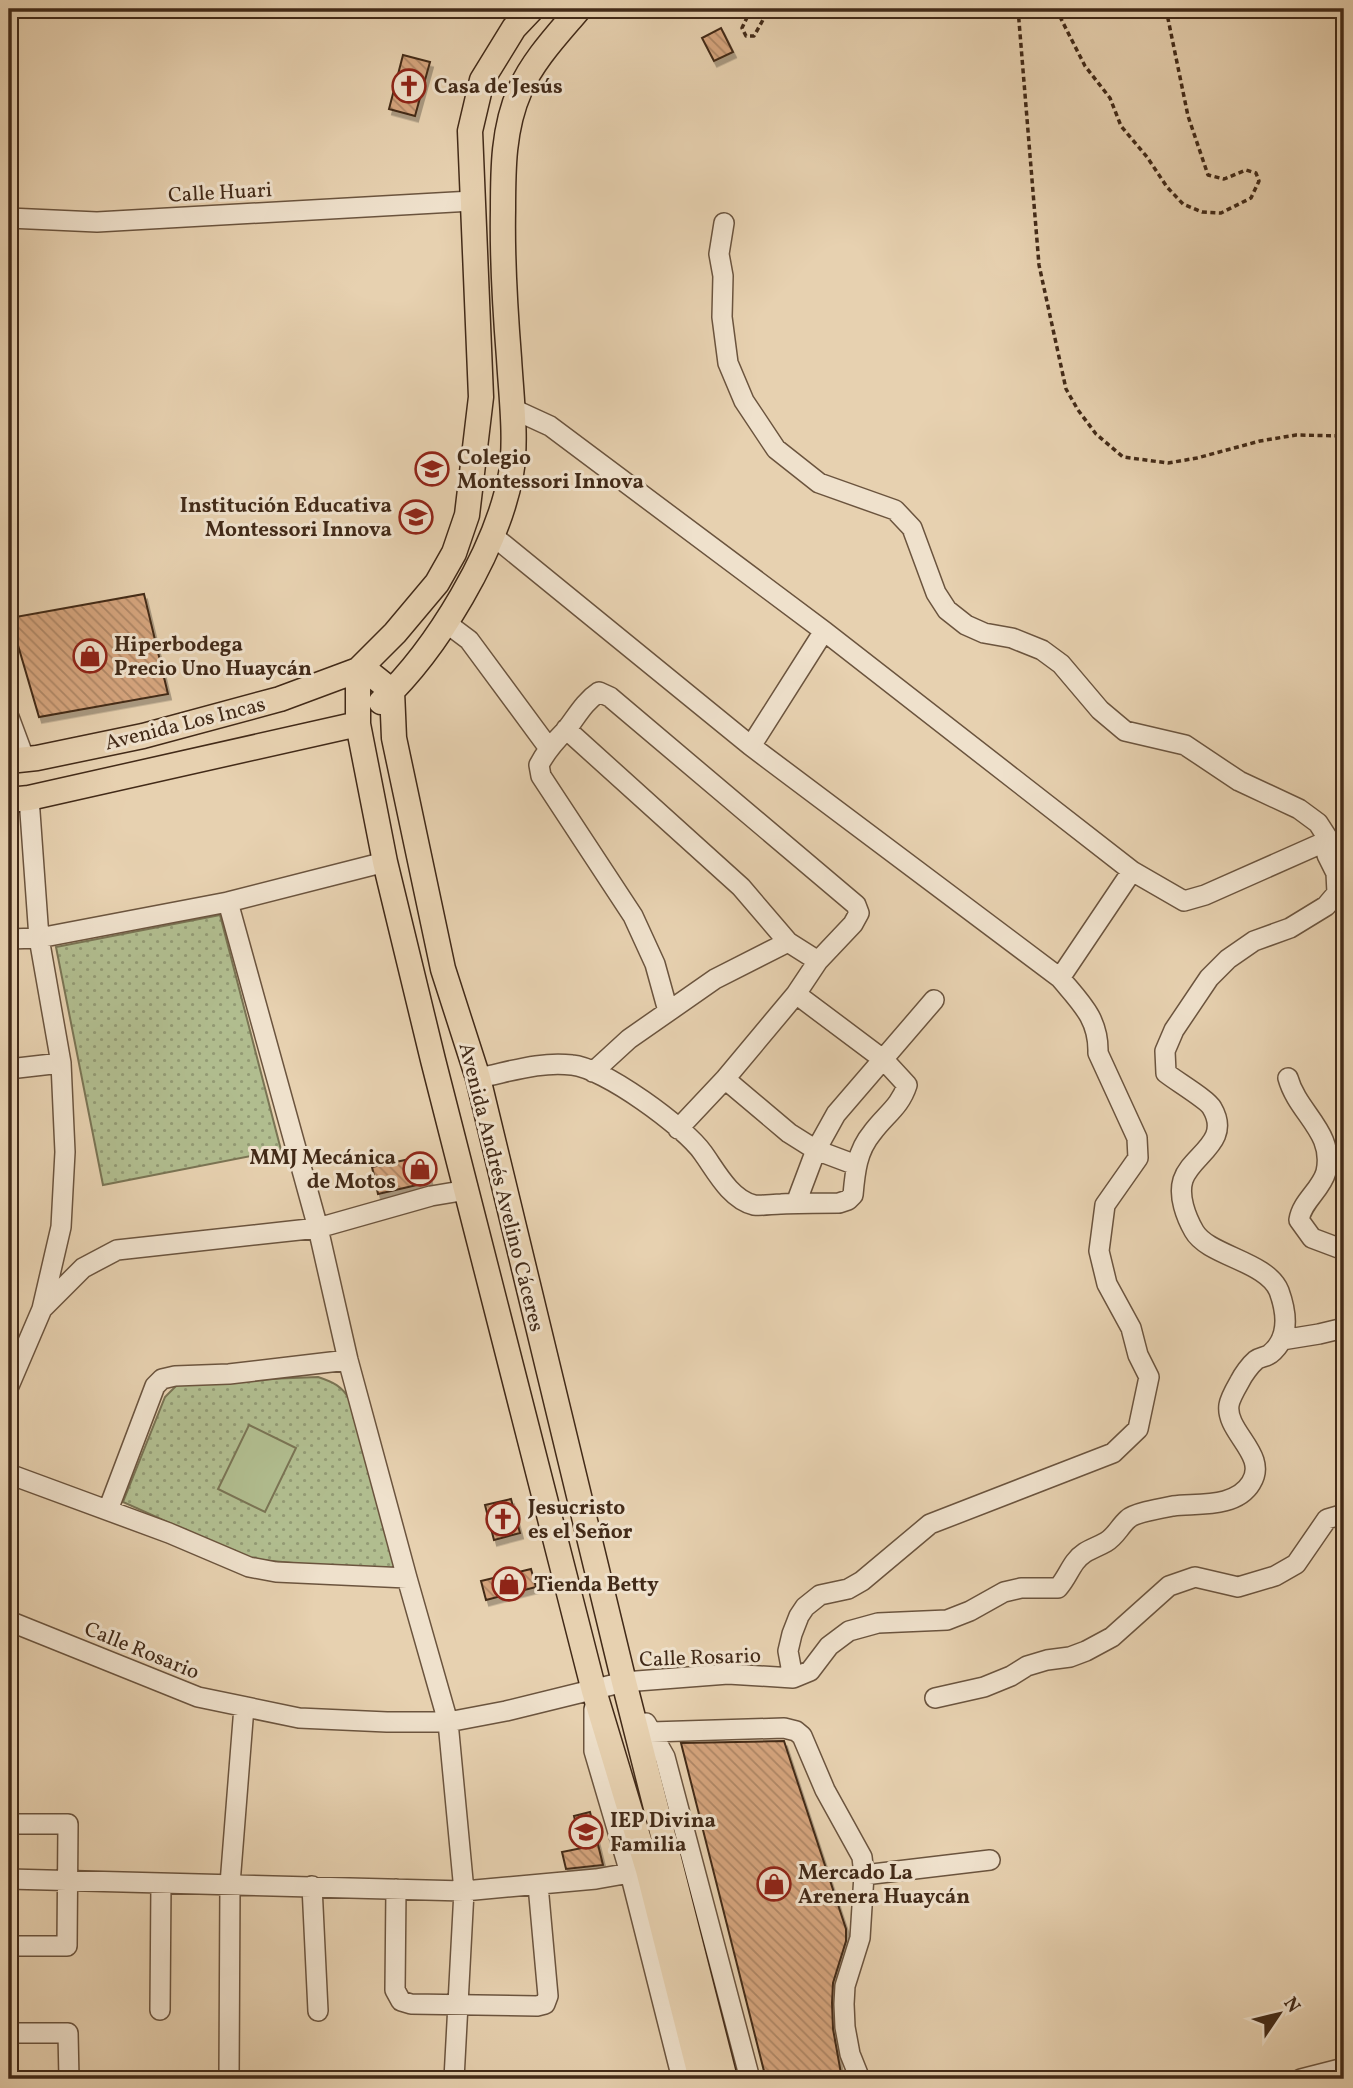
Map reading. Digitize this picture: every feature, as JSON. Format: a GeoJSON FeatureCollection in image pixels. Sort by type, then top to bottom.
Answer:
{"type":"FeatureCollection","features":[{"type":"Feature","properties":{"kind":"main road"},"geometry":{"type":"LineString","coordinates":[[392,691],[372,676],[358,670],[395,633],[437,583],[454,553],[467,515],[481,397],[470,131],[482,80],[514,28],[531,9]]}},
{"type":"Feature","properties":{"kind":"main road"},"geometry":{"type":"LineString","coordinates":[[358,724],[392,691],[419,659],[468,586],[492,536],[511,474],[513,409],[502,274],[503,185],[507,132],[520,90],[543,52],[579,9]]}},
{"type":"Feature","properties":{"kind":"main road","name":"Avenida Andrés Avelino Cáceres"},"geometry":{"type":"LineString","coordinates":[[358,670],[358,724],[385,862],[594,1691],[648,1870],[701,2079]]}},
{"type":"Feature","properties":{"kind":"main road","name":"Avenida Los Incas"},"geometry":{"type":"LineString","coordinates":[[17,761],[143,736],[280,699],[358,670]]}},
{"type":"Feature","properties":{"kind":"main road","name":"Avenida Andrés Avelino Cáceres"},"geometry":{"type":"LineString","coordinates":[[392,691],[394,738],[443,969],[478,1079],[554,1400],[725,2079]]}},
{"type":"Feature","properties":{"kind":"main road","name":"Avenida Los Incas"},"geometry":{"type":"LineString","coordinates":[[19,799],[358,724]]}},
{"type":"Feature","properties":{"kind":"main road"},"geometry":{"type":"LineString","coordinates":[[413,974],[443,969]]}},
{"type":"Feature","properties":{"kind":"main road"},"geometry":{"type":"LineString","coordinates":[[523,1409],[554,1400]]}},
{"type":"Feature","properties":{"kind":"street","name":"Calle Huari"},"geometry":{"type":"LineString","coordinates":[[9,218],[97,222],[472,201]]}},
{"type":"Feature","properties":{"kind":"street"},"geometry":{"type":"LineString","coordinates":[[492,536],[751,746],[1060,978],[1090,1013],[1098,1039],[1098,1053],[1137,1138],[1138,1158],[1105,1205],[1099,1251],[1107,1284],[1131,1328],[1138,1355],[1149,1377],[1138,1429],[1113,1453],[930,1524],[862,1581],[848,1589],[820,1595],[805,1607],[792,1634],[788,1651],[793,1678],[810,1671],[829,1646],[849,1631],[877,1623],[947,1620],[1004,1592],[1020,1588],[1058,1588],[1068,1577],[1074,1563],[1088,1548],[1104,1543],[1115,1535],[1129,1517],[1172,1506],[1212,1504],[1243,1492],[1253,1481],[1254,1464],[1247,1446],[1230,1420],[1228,1404],[1242,1377],[1255,1361],[1269,1354],[1282,1340],[1287,1326],[1278,1289],[1264,1272],[1217,1250],[1195,1234],[1181,1196],[1183,1179],[1211,1144],[1218,1128],[1212,1107],[1166,1073],[1165,1051],[1174,1030],[1209,978],[1228,959],[1254,942],[1290,928],[1326,906],[1336,893],[1336,873],[1327,855],[1329,840],[1318,823],[1299,809],[1239,781],[1185,745],[1125,731],[1100,710],[1061,664],[1042,650],[966,625],[947,610],[936,593],[912,528],[895,510],[819,483],[776,449],[744,401],[728,363],[722,317],[723,276],[719,254],[724,223]]}},
{"type":"Feature","properties":{"kind":"street"},"geometry":{"type":"LineString","coordinates":[[513,409],[551,426],[824,631],[1132,871],[1184,901],[1205,895],[1329,840]]}},
{"type":"Feature","properties":{"kind":"street"},"geometry":{"type":"LineString","coordinates":[[445,622],[469,640],[548,747]]}},
{"type":"Feature","properties":{"kind":"street"},"geometry":{"type":"LineString","coordinates":[[751,746],[824,631]]}},
{"type":"Feature","properties":{"kind":"street"},"geometry":{"type":"LineString","coordinates":[[668,1010],[655,964],[633,916],[541,776],[538,765],[548,747],[588,700],[599,692],[610,697],[856,905],[859,913],[853,924],[818,961],[796,994],[678,1129]]}},
{"type":"Feature","properties":{"kind":"street"},"geometry":{"type":"LineString","coordinates":[[9,718],[17,761]]}},
{"type":"Feature","properties":{"kind":"street"},"geometry":{"type":"LineString","coordinates":[[566,729],[741,887],[788,942],[818,961]]}},
{"type":"Feature","properties":{"kind":"street"},"geometry":{"type":"LineString","coordinates":[[9,1385],[42,1309],[61,1227],[65,1152],[61,1063],[19,799]]}},
{"type":"Feature","properties":{"kind":"street"},"geometry":{"type":"LineString","coordinates":[[9,939],[39,937],[228,902],[385,862]]}},
{"type":"Feature","properties":{"kind":"street"},"geometry":{"type":"LineString","coordinates":[[1060,978],[1132,871]]}},
{"type":"Feature","properties":{"kind":"street"},"geometry":{"type":"LineString","coordinates":[[228,902],[318,1228],[348,1360],[407,1578],[440,1685],[448,1722],[464,1891],[454,2079]]}},
{"type":"Feature","properties":{"kind":"street"},"geometry":{"type":"LineString","coordinates":[[593,1072],[629,1039],[668,1010],[715,979],[788,942]]}},
{"type":"Feature","properties":{"kind":"street"},"geometry":{"type":"LineString","coordinates":[[478,1079],[537,1065],[575,1065],[622,1086],[654,1108],[702,1150],[715,1172],[741,1197],[755,1205],[848,1200],[853,1195],[856,1165],[870,1134],[903,1099],[907,1085],[884,1060],[796,994]]}},
{"type":"Feature","properties":{"kind":"street"},"geometry":{"type":"LineString","coordinates":[[796,1203],[816,1150],[836,1114],[934,1000]]}},
{"type":"Feature","properties":{"kind":"street"},"geometry":{"type":"LineString","coordinates":[[9,1069],[61,1063]]}},
{"type":"Feature","properties":{"kind":"street"},"geometry":{"type":"LineString","coordinates":[[1288,1078],[1292,1091],[1324,1138],[1329,1156],[1325,1176],[1301,1210],[1299,1220],[1312,1238],[1344,1250]]}},
{"type":"Feature","properties":{"kind":"street"},"geometry":{"type":"LineString","coordinates":[[724,1079],[789,1133],[816,1150],[856,1165]]}},
{"type":"Feature","properties":{"kind":"street"},"geometry":{"type":"LineString","coordinates":[[42,1309],[83,1268],[117,1250],[318,1228],[431,1196],[467,1190]]}},
{"type":"Feature","properties":{"kind":"street"},"geometry":{"type":"LineString","coordinates":[[1282,1340],[1344,1328]]}},
{"type":"Feature","properties":{"kind":"street"},"geometry":{"type":"LineString","coordinates":[[108,1510],[155,1385],[162,1379],[348,1360]]}},
{"type":"Feature","properties":{"kind":"street"},"geometry":{"type":"LineString","coordinates":[[9,1474],[169,1533],[248,1567],[276,1572],[407,1578]]}},
{"type":"Feature","properties":{"kind":"street"},"geometry":{"type":"LineString","coordinates":[[936,1698],[984,1687],[1027,1666],[1086,1651],[1112,1637],[1169,1586],[1195,1577],[1238,1587],[1275,1577],[1296,1564],[1327,1519],[1344,1514]]}},
{"type":"Feature","properties":{"kind":"street","name":"Calle Rosario"},"geometry":{"type":"LineString","coordinates":[[9,1621],[198,1697],[299,1718],[448,1722],[594,1691],[624,1682],[728,1674],[793,1678]]}},
{"type":"Feature","properties":{"kind":"street","name":"Avenida Andrés Avelino Cáceres"},"geometry":{"type":"LineString","coordinates":[[624,1682],[665,1757],[750,2079]]}},
{"type":"Feature","properties":{"kind":"street","name":"Avenida Andrés Avelino Cáceres"},"geometry":{"type":"LineString","coordinates":[[594,1691],[594,1751],[629,1873],[682,2079]]}},
{"type":"Feature","properties":{"kind":"street"},"geometry":{"type":"LineString","coordinates":[[229,2079],[230,1884],[244,1707]]}},
{"type":"Feature","properties":{"kind":"street"},"geometry":{"type":"LineString","coordinates":[[651,1732],[784,1728],[796,1731],[802,1736],[825,1790],[862,1857],[864,1875],[860,1938],[845,1986],[844,2004],[850,2054],[860,2079]]}},
{"type":"Feature","properties":{"kind":"street"},"geometry":{"type":"LineString","coordinates":[[9,1946],[67,1946],[68,1881],[68,1824],[10,1824]]}},
{"type":"Feature","properties":{"kind":"street"},"geometry":{"type":"LineString","coordinates":[[864,1875],[990,1860]]}},
{"type":"Feature","properties":{"kind":"street"},"geometry":{"type":"LineString","coordinates":[[9,1879],[464,1891],[596,1879],[629,1873]]}},
{"type":"Feature","properties":{"kind":"street"},"geometry":{"type":"LineString","coordinates":[[160,2010],[161,1883]]}},
{"type":"Feature","properties":{"kind":"street"},"geometry":{"type":"LineString","coordinates":[[396,1889],[395,1990],[401,2001],[411,2004],[537,2007],[545,2004],[548,1996],[538,1885]]}},
{"type":"Feature","properties":{"kind":"street"},"geometry":{"type":"LineString","coordinates":[[312,1886],[318,2011]]}},
{"type":"Feature","properties":{"kind":"street"},"geometry":{"type":"LineString","coordinates":[[9,2032],[68,2033],[69,2079]]}},
{"type":"Feature","properties":{"kind":"street"},"geometry":{"type":"LineString","coordinates":[[1301,2079],[1344,2068]]}},
{"type":"Feature","properties":{"kind":"path"},"geometry":{"type":"LineString","coordinates":[[751,9],[742,28],[746,36],[754,36],[769,9]]}},
{"type":"Feature","properties":{"kind":"path"},"geometry":{"type":"LineString","coordinates":[[1018,9],[1039,265],[1064,381],[1096,434],[1124,457],[1168,463],[1296,435],[1344,436]]}},
{"type":"Feature","properties":{"kind":"path"},"geometry":{"type":"LineString","coordinates":[[1056,9],[1085,66],[1110,98],[1121,126],[1167,187],[1183,204],[1202,212],[1221,214],[1251,198],[1259,181],[1256,173],[1246,170],[1224,179],[1208,174],[1188,116],[1166,9]]}},
{"type":"Feature","properties":{"kind":"green space"},"geometry":{"type":"Polygon","coordinates":[[[220,915],[281,1150],[103,1185],[56,947],[220,915]]]}},
{"type":"Feature","properties":{"kind":"green space"},"geometry":{"type":"Polygon","coordinates":[[[318,1377],[337,1385],[350,1400],[398,1573],[250,1559],[123,1502],[165,1397],[178,1384],[318,1377]]]}},
{"type":"Feature","properties":{"kind":"green space"},"geometry":{"type":"Polygon","coordinates":[[[249,1425],[296,1448],[265,1512],[218,1489],[249,1425]]]}},
{"type":"Feature","properties":{"kind":"building"},"geometry":{"type":"Polygon","coordinates":[[[721,28],[733,52],[714,61],[702,38],[721,28]]]}},
{"type":"Feature","properties":{"kind":"building","name":"Casa de Jesús"},"geometry":{"type":"Polygon","coordinates":[[[403,55],[430,62],[415,116],[389,109],[403,55]]]}},
{"type":"Feature","properties":{"kind":"building","name":"Hiperbodega Precio Uno Huaycán"},"geometry":{"type":"Polygon","coordinates":[[[144,594],[168,694],[39,717],[10,618],[144,594]]]}},
{"type":"Feature","properties":{"kind":"building"},"geometry":{"type":"Polygon","coordinates":[[[424,1156],[430,1182],[378,1194],[372,1167],[424,1156]]]}},
{"type":"Feature","properties":{"kind":"building","name":"Jesucristo es el Señor"},"geometry":{"type":"Polygon","coordinates":[[[511,1499],[520,1533],[494,1540],[485,1505],[511,1499]]]}},
{"type":"Feature","properties":{"kind":"building","name":"Tienda Betty"},"geometry":{"type":"Polygon","coordinates":[[[531,1569],[536,1587],[486,1600],[481,1581],[531,1569]]]}},
{"type":"Feature","properties":{"kind":"building","name":"Mercado La Arenera Huaycán"},"geometry":{"type":"Polygon","coordinates":[[[784,1741],[846,1929],[846,1941],[833,1983],[832,2003],[833,2029],[842,2079],[766,2079],[681,1743],[784,1741]]]}},
{"type":"Feature","properties":{"kind":"building","name":"IEP Divina Familia"},"geometry":{"type":"Polygon","coordinates":[[[590,1812],[603,1865],[566,1869],[562,1852],[582,1848],[574,1816],[590,1812]]]}},
{"type":"Feature","properties":{"kind":"place","name":"Casa de Jesús"},"geometry":{"type":"Point","coordinates":[409,86]}},
{"type":"Feature","properties":{"kind":"place","name":"Colegio Montessori Innova"},"geometry":{"type":"Point","coordinates":[432,469]}},
{"type":"Feature","properties":{"kind":"place","name":"Institución Educativa Montessori Innova"},"geometry":{"type":"Point","coordinates":[416,517]}},
{"type":"Feature","properties":{"kind":"place","name":"Hiperbodega Precio Uno Huaycán"},"geometry":{"type":"Point","coordinates":[90,656]}},
{"type":"Feature","properties":{"kind":"place","name":"MMJ Mecánica de Motos"},"geometry":{"type":"Point","coordinates":[420,1169]}},
{"type":"Feature","properties":{"kind":"place","name":"Jesucristo es el Señor"},"geometry":{"type":"Point","coordinates":[503,1519]}},
{"type":"Feature","properties":{"kind":"place","name":"Tienda Betty"},"geometry":{"type":"Point","coordinates":[509,1584]}},
{"type":"Feature","properties":{"kind":"place","name":"IEP Divina Familia"},"geometry":{"type":"Point","coordinates":[586,1832]}},
{"type":"Feature","properties":{"kind":"place","name":"Mercado La Arenera Huaycán"},"geometry":{"type":"Point","coordinates":[774,1884]}}]}
